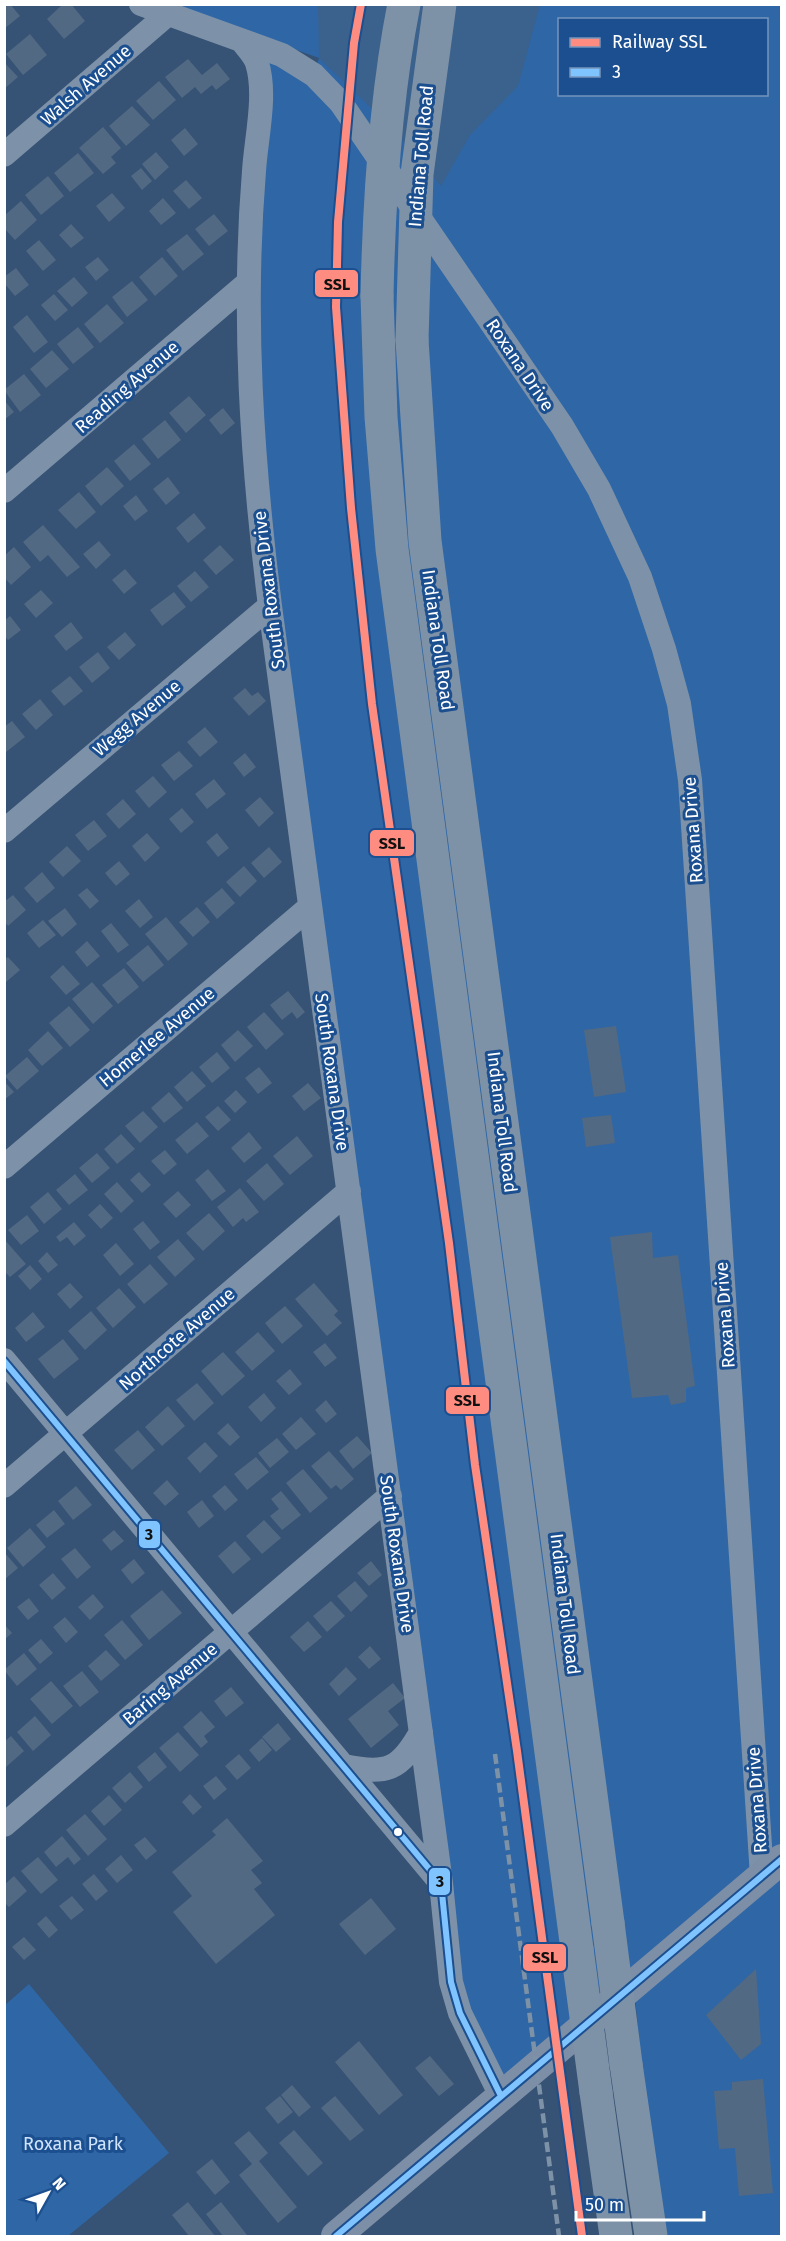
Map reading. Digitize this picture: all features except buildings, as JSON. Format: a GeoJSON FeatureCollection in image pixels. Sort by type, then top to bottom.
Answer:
{"type":"FeatureCollection","features":[{"type":"Feature","properties":{"kind":"highway","name":"Indiana Toll Road"},"geometry":{"type":"LineString","coordinates":[[404,4],[388,112],[382,173],[377,296],[381,417],[392,549],[616,2236]]}},
{"type":"Feature","properties":{"kind":"highway","name":"Indiana Toll Road"},"geometry":{"type":"LineString","coordinates":[[440,4],[417,174],[412,340],[425,542],[626,2064],[651,2236]]}},
{"type":"Feature","properties":{"kind":"main road"},"geometry":{"type":"LineString","coordinates":[[336,2236],[772,1867]]}},
{"type":"Feature","properties":{"kind":"street","name":"Roxana Drive"},"geometry":{"type":"LineString","coordinates":[[141,4],[299,64],[341,103],[562,426],[599,489],[626,546],[652,611],[673,678],[686,739],[690,780],[772,1867]]}},
{"type":"Feature","properties":{"kind":"street","name":"Walsh Avenue"},"geometry":{"type":"LineString","coordinates":[[4,154],[168,14]]}},
{"type":"Feature","properties":{"kind":"street","name":"South Roxana Drive"},"geometry":{"type":"LineString","coordinates":[[242,41],[256,62],[260,83],[252,195],[249,282],[254,447],[270,606],[441,1883],[451,1982],[460,2013],[501,2096]]}},
{"type":"Feature","properties":{"kind":"street","name":"Reading Avenue"},"geometry":{"type":"LineString","coordinates":[[4,492],[249,282]]}},
{"type":"Feature","properties":{"kind":"street","name":"Wegg Avenue"},"geometry":{"type":"LineString","coordinates":[[4,831],[270,606]]}},
{"type":"Feature","properties":{"kind":"street","name":"Homerlee Avenue"},"geometry":{"type":"LineString","coordinates":[[4,1167],[310,907]]}},
{"type":"Feature","properties":{"kind":"street","name":"Northcote Avenue"},"geometry":{"type":"LineString","coordinates":[[4,1486],[349,1191]]}},
{"type":"Feature","properties":{"kind":"street"},"geometry":{"type":"LineString","coordinates":[[4,1360],[441,1883]]}},
{"type":"Feature","properties":{"kind":"street","name":"Baring Avenue"},"geometry":{"type":"LineString","coordinates":[[4,1826],[390,1496]]}},
{"type":"Feature","properties":{"kind":"street"},"geometry":{"type":"LineString","coordinates":[[344,1766],[376,1772],[391,1768],[409,1753],[421,1732]]}},
{"type":"Feature","properties":{"kind":"green space"},"geometry":{"type":"Polygon","coordinates":[[[171,5],[781,5],[781,2236],[657,2236],[634,1985],[501,2096],[460,2013],[261,531],[252,54],[314,75],[319,58],[171,5]]]}},
{"type":"Feature","properties":{"kind":"green space","name":"Roxana Park"},"geometry":{"type":"Polygon","coordinates":[[[29,1984],[169,2153],[68,2236],[5,2236],[5,2005],[29,1984]]]}},
{"type":"Feature","properties":{"kind":"shaded area"},"geometry":{"type":"Polygon","coordinates":[[[318,5],[540,5],[518,86],[470,135],[441,186],[387,123],[319,58],[318,5]]]}},
{"type":"Feature","properties":{"kind":"railway"},"geometry":{"type":"LineString","coordinates":[[517,1751],[584,2236]]}},
{"type":"Feature","properties":{"kind":"railway"},"geometry":{"type":"LineString","coordinates":[[495,1754],[559,2236]]}},
{"type":"Feature","properties":{"kind":"rail line","name":"SSL"},"geometry":{"type":"LineString","coordinates":[[361,4],[354,43],[338,222],[336,307],[351,508],[372,704],[449,1243],[475,1465],[517,1751],[582,2236]]}},
{"type":"Feature","properties":{"kind":"transit line","name":"3"},"geometry":{"type":"LineString","coordinates":[[4,1361],[441,1883],[451,1982],[460,2013],[501,2096]]}},
{"type":"Feature","properties":{"kind":"transit line","name":"3"},"geometry":{"type":"LineString","coordinates":[[336,2236],[782,1859]]}}]}
